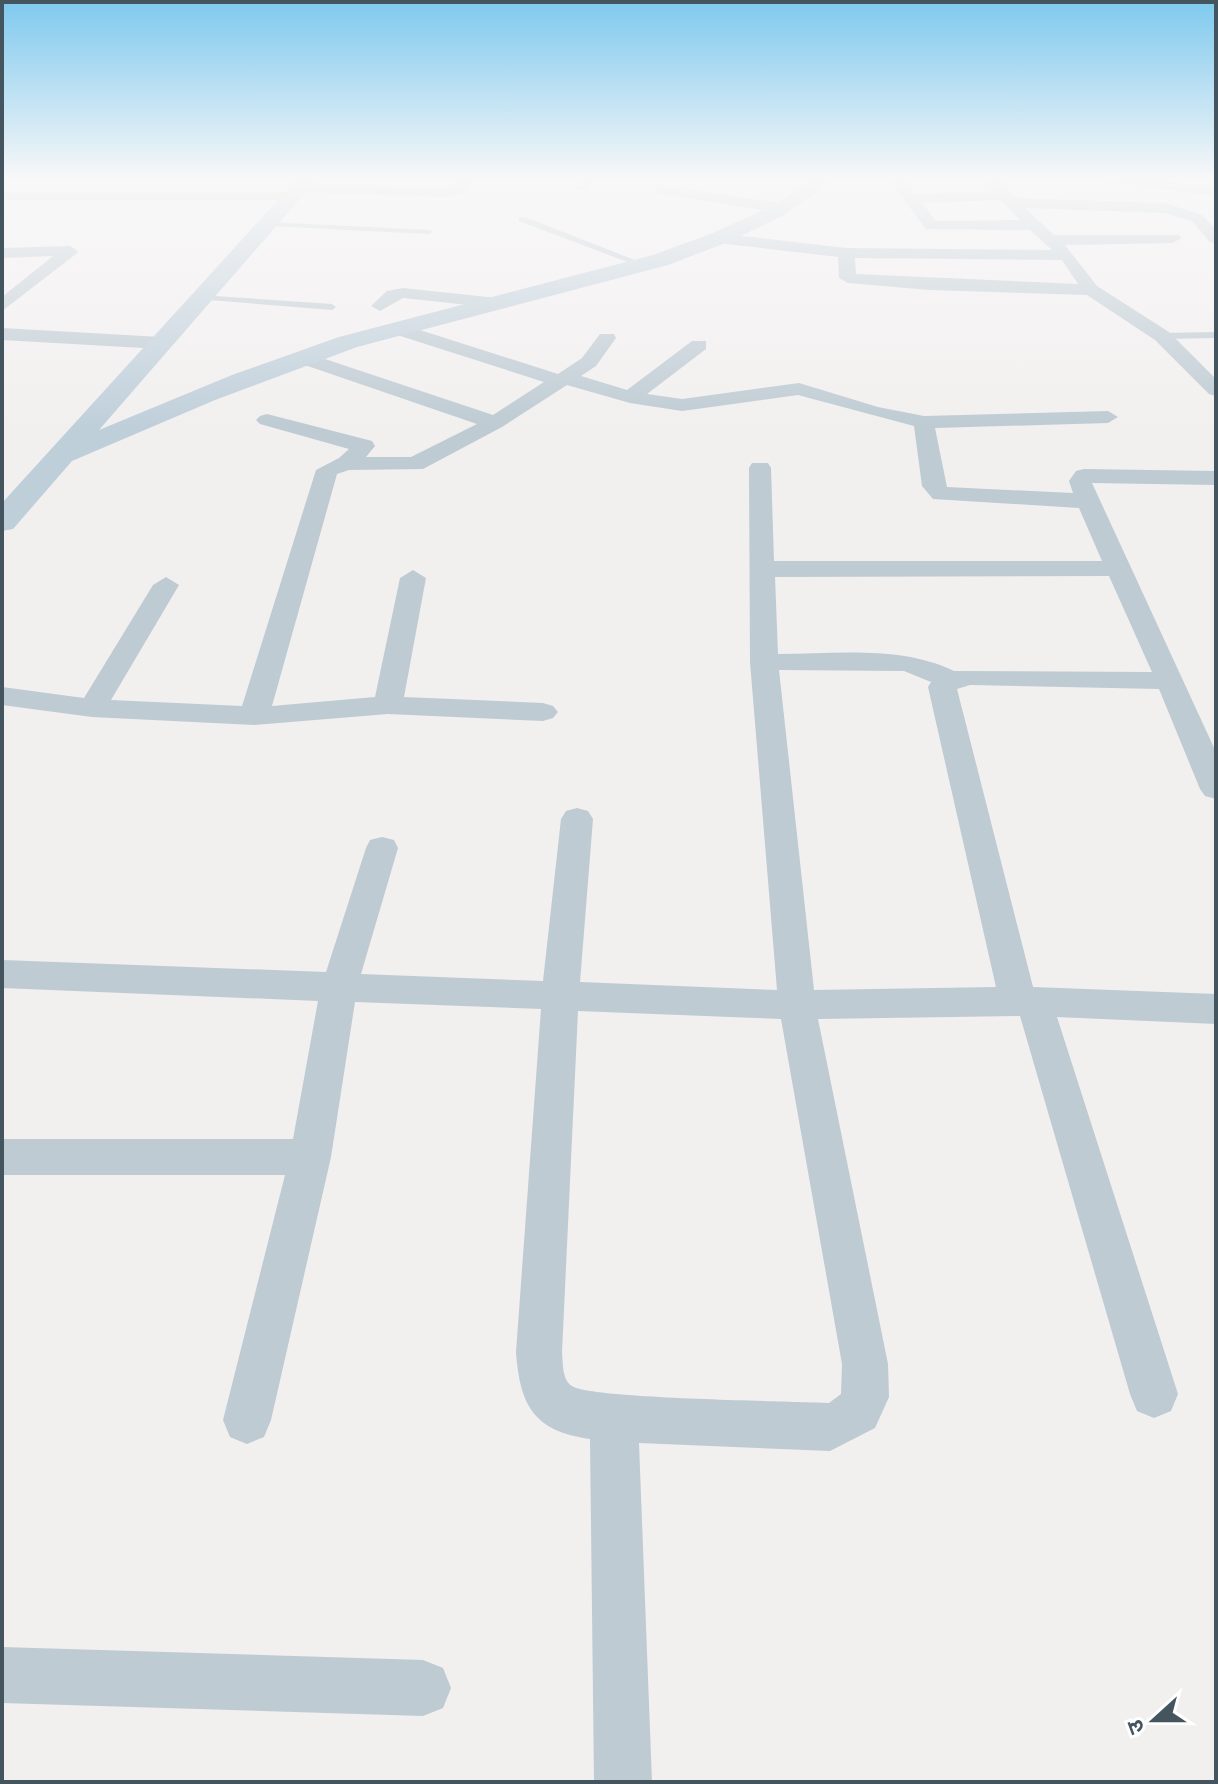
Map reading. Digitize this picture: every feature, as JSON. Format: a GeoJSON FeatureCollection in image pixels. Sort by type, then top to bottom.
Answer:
{"type":"FeatureCollection","features":[{"type":"Feature","properties":{"kind":"street"},"geometry":{"type":"LineString","coordinates":[[2,306],[57,261]]}},
{"type":"Feature","properties":{"kind":"street"},"geometry":{"type":"LineString","coordinates":[[2,522],[66,454],[230,261]]}},
{"type":"Feature","properties":{"kind":"street"},"geometry":{"type":"LineString","coordinates":[[66,454],[303,358],[649,261]]}},
{"type":"Feature","properties":{"kind":"street"},"geometry":{"type":"LineString","coordinates":[[847,261],[848,278],[945,286],[1091,290]]}},
{"type":"Feature","properties":{"kind":"street"},"geometry":{"type":"LineString","coordinates":[[1071,261],[1091,290],[1162,336],[1216,390]]}},
{"type":"Feature","properties":{"kind":"street"},"geometry":{"type":"LineString","coordinates":[[380,306],[393,295],[403,293],[497,303]]}},
{"type":"Feature","properties":{"kind":"street"},"geometry":{"type":"LineString","coordinates":[[398,329],[562,380],[630,397],[682,405],[799,389],[874,412],[924,422],[1108,417]]}},
{"type":"Feature","properties":{"kind":"street"},"geometry":{"type":"LineString","coordinates":[[2,334],[161,343]]}},
{"type":"Feature","properties":{"kind":"street"},"geometry":{"type":"LineString","coordinates":[[254,716],[327,470],[347,463],[415,464],[495,423],[562,380],[589,362],[607,338]]}},
{"type":"Feature","properties":{"kind":"street"},"geometry":{"type":"LineString","coordinates":[[630,397],[699,345]]}},
{"type":"Feature","properties":{"kind":"street"},"geometry":{"type":"LineString","coordinates":[[303,358],[495,423]]}},
{"type":"Feature","properties":{"kind":"street"},"geometry":{"type":"LineString","coordinates":[[267,420],[364,446],[347,463]]}},
{"type":"Feature","properties":{"kind":"street"},"geometry":{"type":"LineString","coordinates":[[924,422],[933,486],[941,494],[1088,501]]}},
{"type":"Feature","properties":{"kind":"street"},"geometry":{"type":"LineString","coordinates":[[577,819],[560,997],[539,1352],[540,1380],[547,1399],[566,1413],[614,1418],[830,1427],[855,1418],[867,1398],[865,1364],[797,1005],[764,662],[760,468]]}},
{"type":"Feature","properties":{"kind":"street"},"geometry":{"type":"LineString","coordinates":[[1216,478],[1084,476],[1080,481],[1167,681],[1186,713],[1216,789]]}},
{"type":"Feature","properties":{"kind":"street"},"geometry":{"type":"LineString","coordinates":[[762,569],[1117,568]]}},
{"type":"Feature","properties":{"kind":"street"},"geometry":{"type":"LineString","coordinates":[[388,705],[413,578]]}},
{"type":"Feature","properties":{"kind":"street"},"geometry":{"type":"LineString","coordinates":[[92,708],[166,585]]}},
{"type":"Feature","properties":{"kind":"street"},"geometry":{"type":"LineString","coordinates":[[764,662],[904,663],[924,667],[950,680]]}},
{"type":"Feature","properties":{"kind":"street"},"geometry":{"type":"LineString","coordinates":[[1154,1394],[1026,1001],[942,687],[950,680],[970,677],[1167,681]]}},
{"type":"Feature","properties":{"kind":"street"},"geometry":{"type":"LineString","coordinates":[[2,696],[92,708],[254,716],[388,705],[543,712]]}},
{"type":"Feature","properties":{"kind":"street"},"geometry":{"type":"LineString","coordinates":[[1186,713],[1216,715]]}},
{"type":"Feature","properties":{"kind":"street"},"geometry":{"type":"LineString","coordinates":[[247,1420],[310,1157],[339,988],[382,848]]}},
{"type":"Feature","properties":{"kind":"street"},"geometry":{"type":"LineString","coordinates":[[2,974],[797,1005],[1026,1001],[1216,1009]]}},
{"type":"Feature","properties":{"kind":"street"},"geometry":{"type":"LineString","coordinates":[[5,1164],[310,1157]]}},
{"type":"Feature","properties":{"kind":"street"},"geometry":{"type":"LineString","coordinates":[[614,1418],[623,1782]]}},
{"type":"Feature","properties":{"kind":"street"},"geometry":{"type":"LineString","coordinates":[[2,1675],[423,1688]]}},
{"type":"Feature","properties":{"kind":"lane"},"geometry":{"type":"LineString","coordinates":[[634,261],[641,264]]}},
{"type":"Feature","properties":{"kind":"lane"},"geometry":{"type":"LineString","coordinates":[[200,297],[332,307]]}},
{"type":"Feature","properties":{"kind":"lane"},"geometry":{"type":"LineString","coordinates":[[1162,336],[1216,335]]}}]}
